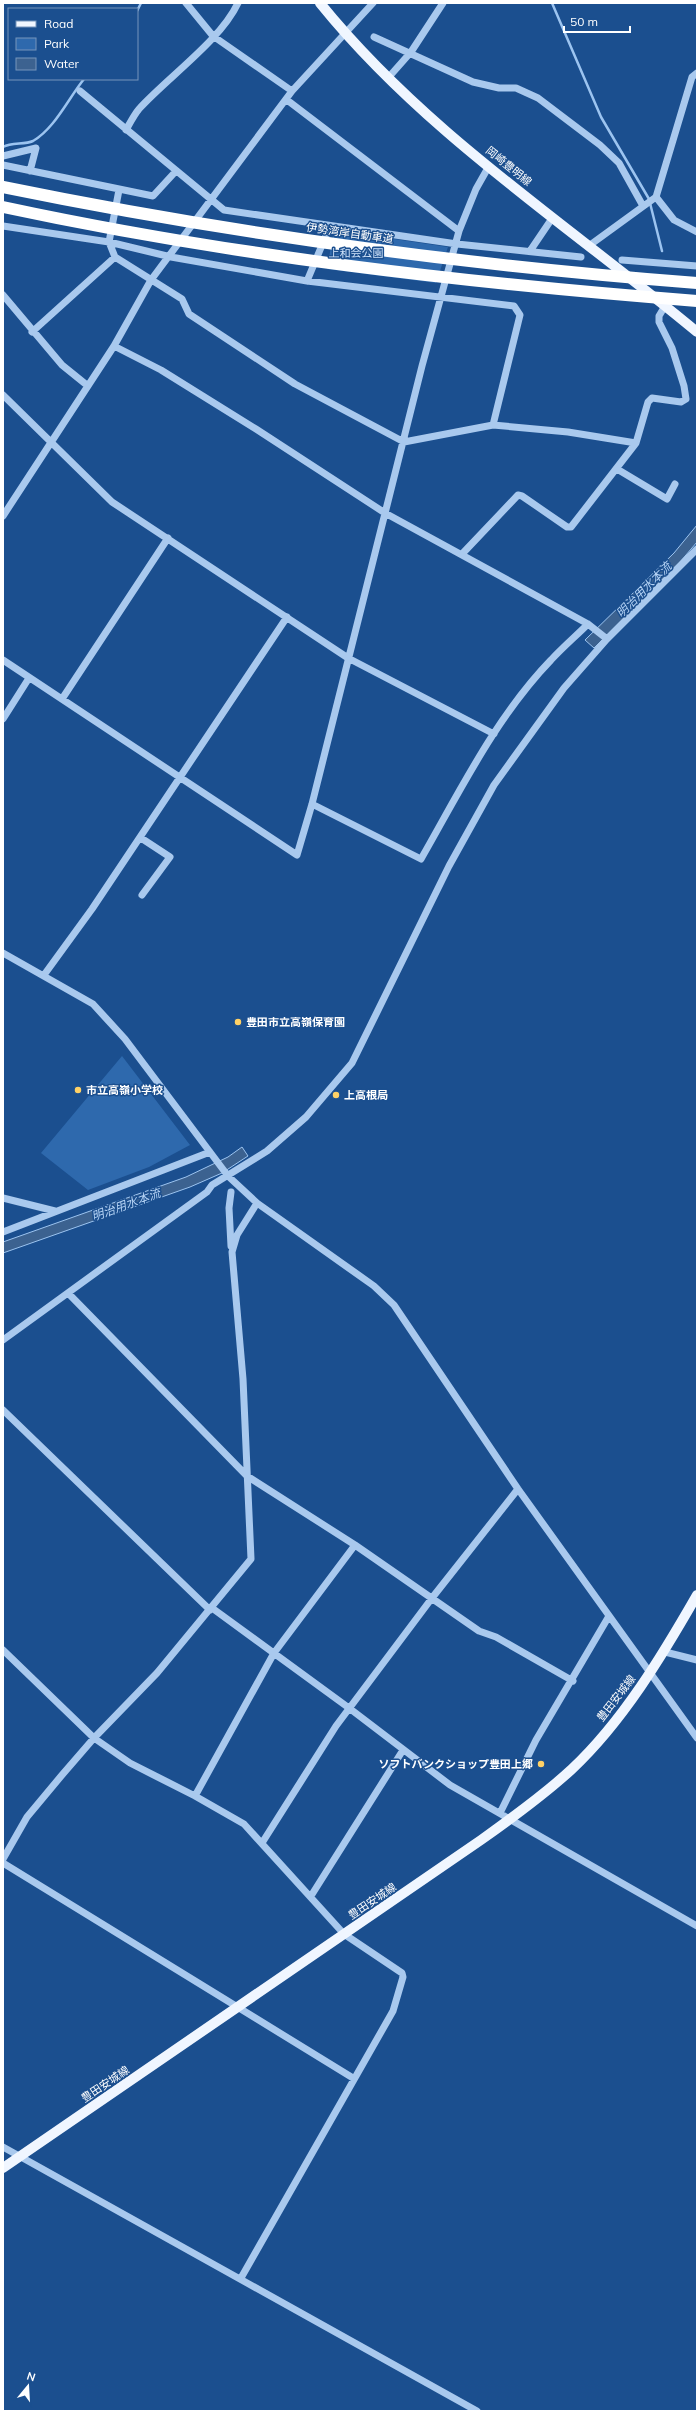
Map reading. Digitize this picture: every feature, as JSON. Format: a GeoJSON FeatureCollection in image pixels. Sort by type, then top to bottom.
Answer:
{"type":"FeatureCollection","features":[{"type":"Feature","properties":{"kind":"highway","name":"伊勢湾岸自動車道"},"geometry":{"type":"LineString","coordinates":[[3,187],[239,230],[432,258],[541,270],[697,283]]}},
{"type":"Feature","properties":{"kind":"highway"},"geometry":{"type":"LineString","coordinates":[[3,207],[156,236],[326,262],[539,288],[697,302]]}},
{"type":"Feature","properties":{"kind":"main road","name":"岡崎豊明線"},"geometry":{"type":"LineString","coordinates":[[320,3],[344,34],[388,78],[489,166],[697,332]]}},
{"type":"Feature","properties":{"kind":"main road","name":"豊田安城線"},"geometry":{"type":"LineString","coordinates":[[3,2168],[511,1819],[573,1768],[602,1735],[650,1673],[665,1652],[697,1595]]}},
{"type":"Feature","properties":{"kind":"street"},"geometry":{"type":"LineString","coordinates":[[186,3],[213,36],[292,91]]}},
{"type":"Feature","properties":{"kind":"street"},"geometry":{"type":"LineString","coordinates":[[126,130],[138,110],[213,36],[234,11],[238,3]]}},
{"type":"Feature","properties":{"kind":"street"},"geometry":{"type":"LineString","coordinates":[[3,516],[5,509],[114,346],[151,280],[171,257],[287,100],[292,91],[373,3]]}},
{"type":"Feature","properties":{"kind":"street"},"geometry":{"type":"LineString","coordinates":[[388,78],[411,52],[443,3]]}},
{"type":"Feature","properties":{"kind":"street"},"geometry":{"type":"LineString","coordinates":[[374,37],[411,52],[473,82],[499,88],[516,88],[538,98],[600,146],[619,163],[643,206]]}},
{"type":"Feature","properties":{"kind":"street"},"geometry":{"type":"LineString","coordinates":[[590,246],[656,197],[692,77],[697,73]]}},
{"type":"Feature","properties":{"kind":"street"},"geometry":{"type":"LineString","coordinates":[[80,92],[224,210],[457,244],[580,257]]}},
{"type":"Feature","properties":{"kind":"street"},"geometry":{"type":"LineString","coordinates":[[287,100],[459,231]]}},
{"type":"Feature","properties":{"kind":"street"},"geometry":{"type":"LineString","coordinates":[[3,156],[36,148],[30,172]]}},
{"type":"Feature","properties":{"kind":"street"},"geometry":{"type":"LineString","coordinates":[[3,164],[30,172],[153,196],[176,171]]}},
{"type":"Feature","properties":{"kind":"street"},"geometry":{"type":"LineString","coordinates":[[3,660],[297,855],[312,804],[385,513],[441,298],[457,244],[459,231],[476,189],[489,166]]}},
{"type":"Feature","properties":{"kind":"street"},"geometry":{"type":"LineString","coordinates":[[119,190],[109,242],[115,257],[182,299],[189,314],[295,384],[404,442],[493,426],[568,432],[636,443]]}},
{"type":"Feature","properties":{"kind":"street"},"geometry":{"type":"LineString","coordinates":[[656,197],[674,220],[697,232]]}},
{"type":"Feature","properties":{"kind":"street"},"geometry":{"type":"LineString","coordinates":[[530,251],[553,217]]}},
{"type":"Feature","properties":{"kind":"street"},"geometry":{"type":"LineString","coordinates":[[3,226],[109,242],[171,257],[307,281],[514,306],[520,315],[493,426]]}},
{"type":"Feature","properties":{"kind":"street"},"geometry":{"type":"LineString","coordinates":[[307,281],[330,226]]}},
{"type":"Feature","properties":{"kind":"street"},"geometry":{"type":"LineString","coordinates":[[32,332],[115,257]]}},
{"type":"Feature","properties":{"kind":"street"},"geometry":{"type":"LineString","coordinates":[[622,260],[697,266]]}},
{"type":"Feature","properties":{"kind":"street"},"geometry":{"type":"LineString","coordinates":[[3,295],[32,332],[62,365],[88,386]]}},
{"type":"Feature","properties":{"kind":"street"},"geometry":{"type":"LineString","coordinates":[[463,553],[518,495],[522,496],[567,527],[571,527],[636,443],[648,402],[652,398],[681,402],[686,399],[684,386],[672,348],[659,322],[659,316],[665,306]]}},
{"type":"Feature","properties":{"kind":"street"},"geometry":{"type":"LineString","coordinates":[[114,346],[161,370],[256,428],[385,513],[463,553],[595,628],[606,638]]}},
{"type":"Feature","properties":{"kind":"street"},"geometry":{"type":"LineString","coordinates":[[3,395],[112,502],[348,658],[494,734]]}},
{"type":"Feature","properties":{"kind":"street"},"geometry":{"type":"LineString","coordinates":[[617,469],[667,499],[675,484]]}},
{"type":"Feature","properties":{"kind":"street"},"geometry":{"type":"LineString","coordinates":[[62,699],[168,538]]}},
{"type":"Feature","properties":{"kind":"street"},"geometry":{"type":"LineString","coordinates":[[3,1340],[226,1174],[267,1151],[306,1117],[352,1063],[449,866],[494,785],[564,688],[606,638],[697,549]]}},
{"type":"Feature","properties":{"kind":"street"},"geometry":{"type":"LineString","coordinates":[[44,975],[92,910],[141,838],[287,617]]}},
{"type":"Feature","properties":{"kind":"street"},"geometry":{"type":"LineString","coordinates":[[312,804],[421,859],[460,788],[494,734],[550,660],[588,624]]}},
{"type":"Feature","properties":{"kind":"street"},"geometry":{"type":"LineString","coordinates":[[3,719],[29,678]]}},
{"type":"Feature","properties":{"kind":"street"},"geometry":{"type":"LineString","coordinates":[[141,838],[170,857],[142,895]]}},
{"type":"Feature","properties":{"kind":"street"},"geometry":{"type":"LineString","coordinates":[[3,953],[93,1004],[124,1038],[226,1174],[257,1203],[374,1286],[389,1300],[518,1489],[697,1738]]}},
{"type":"Feature","properties":{"kind":"street"},"geometry":{"type":"LineString","coordinates":[[3,1232],[210,1152]]}},
{"type":"Feature","properties":{"kind":"street"},"geometry":{"type":"LineString","coordinates":[[3,1859],[27,1817],[94,1738],[157,1673],[251,1559],[243,1379],[229,1208],[231,1192]]}},
{"type":"Feature","properties":{"kind":"street"},"geometry":{"type":"LineString","coordinates":[[3,1198],[55,1211]]}},
{"type":"Feature","properties":{"kind":"street"},"geometry":{"type":"LineString","coordinates":[[232,1252],[237,1235],[257,1203]]}},
{"type":"Feature","properties":{"kind":"street"},"geometry":{"type":"LineString","coordinates":[[68,1293],[247,1476],[355,1545],[479,1631],[496,1637],[573,1681]]}},
{"type":"Feature","properties":{"kind":"street"},"geometry":{"type":"LineString","coordinates":[[3,1410],[211,1609],[349,1708],[450,1785],[697,1926]]}},
{"type":"Feature","properties":{"kind":"street"},"geometry":{"type":"LineString","coordinates":[[262,1843],[349,1708],[432,1598],[518,1489]]}},
{"type":"Feature","properties":{"kind":"street"},"geometry":{"type":"LineString","coordinates":[[195,1796],[274,1653],[355,1545]]}},
{"type":"Feature","properties":{"kind":"street"},"geometry":{"type":"LineString","coordinates":[[500,1813],[536,1740],[573,1681],[609,1616]]}},
{"type":"Feature","properties":{"kind":"street"},"geometry":{"type":"LineString","coordinates":[[3,1650],[94,1738],[130,1763],[195,1796],[244,1824],[344,1934],[402,1973],[403,1977],[393,2011],[353,2078],[241,2278]]}},
{"type":"Feature","properties":{"kind":"street"},"geometry":{"type":"LineString","coordinates":[[665,1652],[697,1660]]}},
{"type":"Feature","properties":{"kind":"street"},"geometry":{"type":"LineString","coordinates":[[311,1896],[404,1750]]}},
{"type":"Feature","properties":{"kind":"street"},"geometry":{"type":"LineString","coordinates":[[3,1863],[353,2078]]}},
{"type":"Feature","properties":{"kind":"street"},"geometry":{"type":"LineString","coordinates":[[3,2147],[241,2278],[477,2411]]}},
{"type":"Feature","properties":{"kind":"green space","name":"上和会公園"},"geometry":{"type":"Polygon","coordinates":[[[334,230],[448,247],[436,283],[327,269],[334,230]]]}},
{"type":"Feature","properties":{"kind":"green space"},"geometry":{"type":"Polygon","coordinates":[[[122,1056],[190,1145],[149,1167],[88,1190],[41,1153],[122,1056]]]}},
{"type":"Feature","properties":{"kind":"water","name":"明治用水本流"},"geometry":{"type":"Polygon","coordinates":[[[697,525],[697,542],[680,562],[594,648],[585,640],[674,553],[697,525]]]}},
{"type":"Feature","properties":{"kind":"water","name":"明治用水本流"},"geometry":{"type":"Polygon","coordinates":[[[242,1147],[248,1156],[222,1173],[190,1187],[3,1253],[3,1242],[186,1177],[228,1157],[242,1147]]]}},
{"type":"Feature","properties":{"kind":"waterway"},"geometry":{"type":"LineString","coordinates":[[138,9],[141,3]]}},
{"type":"Feature","properties":{"kind":"waterway"},"geometry":{"type":"LineString","coordinates":[[552,3],[601,117],[649,199],[662,251]]}},
{"type":"Feature","properties":{"kind":"waterway"},"geometry":{"type":"LineString","coordinates":[[3,147],[33,141],[41,135],[55,121],[83,80]]}},
{"type":"Feature","properties":{"kind":"place","name":"豊田市立高嶺保育園"},"geometry":{"type":"Point","coordinates":[238,1022]}},
{"type":"Feature","properties":{"kind":"place","name":"市立高嶺小学校"},"geometry":{"type":"Point","coordinates":[78,1090]}},
{"type":"Feature","properties":{"kind":"place","name":"上高根局"},"geometry":{"type":"Point","coordinates":[336,1095]}},
{"type":"Feature","properties":{"kind":"place","name":"ソフトバンクショップ豊田上郷"},"geometry":{"type":"Point","coordinates":[541,1764]}}]}
